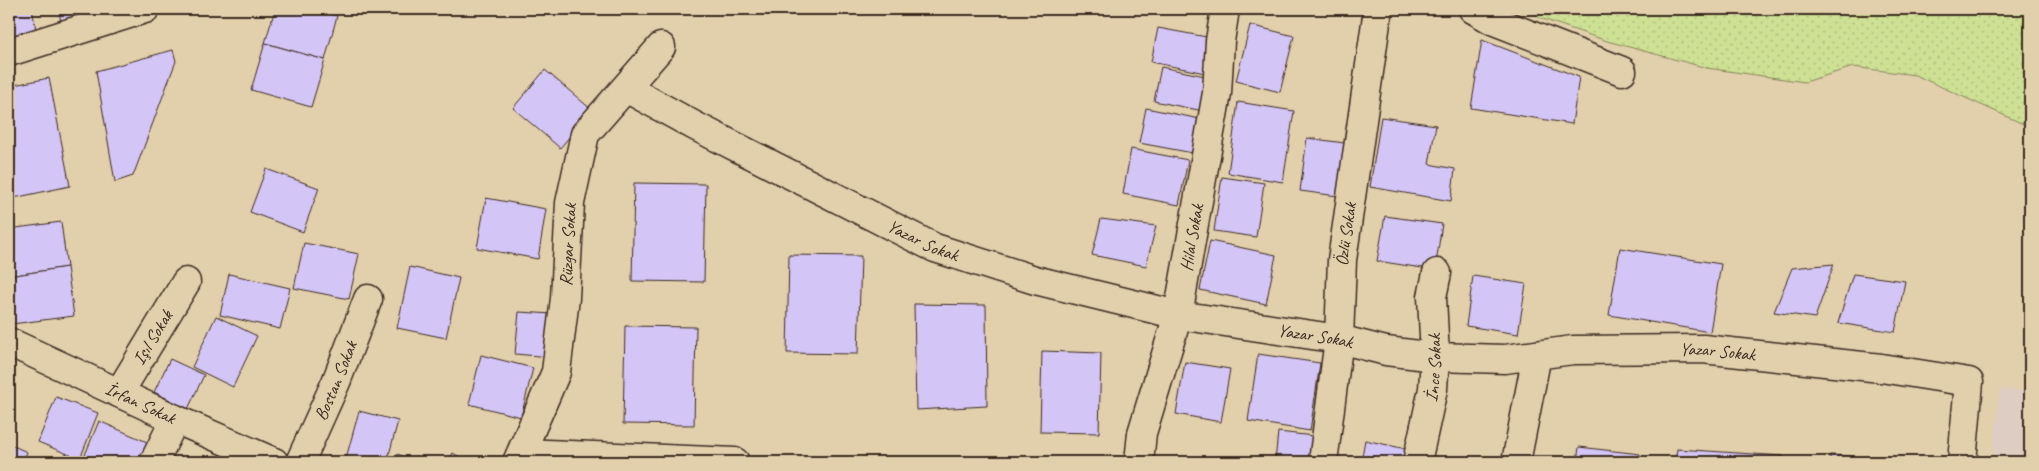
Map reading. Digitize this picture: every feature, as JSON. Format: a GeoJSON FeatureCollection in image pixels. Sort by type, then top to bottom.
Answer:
{"type":"FeatureCollection","features":[{"type":"Feature","properties":{"kind":"street"},"geometry":{"type":"LineString","coordinates":[[9,52],[145,9]]}},
{"type":"Feature","properties":{"kind":"street","name":"Hilal Sokak"},"geometry":{"type":"LineString","coordinates":[[1139,462],[1142,433],[1178,315],[1218,93],[1220,41],[1225,9]]}},
{"type":"Feature","properties":{"kind":"street","name":"Özlü Sokak"},"geometry":{"type":"LineString","coordinates":[[1323,462],[1339,339],[1342,260],[1378,9]]}},
{"type":"Feature","properties":{"kind":"street"},"geometry":{"type":"LineString","coordinates":[[1473,9],[1492,20],[1622,71]]}},
{"type":"Feature","properties":{"kind":"street","name":"Rüzgar Sokak"},"geometry":{"type":"LineString","coordinates":[[520,458],[556,372],[565,298],[570,202],[585,134],[661,47]]}},
{"type":"Feature","properties":{"kind":"street","name":"Yazar Sokak"},"geometry":{"type":"LineString","coordinates":[[626,88],[695,126],[935,248],[1035,280],[1178,315],[1339,339],[1386,351],[1435,357],[1505,359],[1573,350],[1703,349],[1882,368],[1969,382],[1962,462]]}},
{"type":"Feature","properties":{"kind":"street","name":"İnce Sokak"},"geometry":{"type":"LineString","coordinates":[[1417,462],[1433,389],[1435,357],[1432,298],[1437,273]]}},
{"type":"Feature","properties":{"kind":"street","name":"Işıl Sokak"},"geometry":{"type":"LineString","coordinates":[[119,393],[186,282]]}},
{"type":"Feature","properties":{"kind":"street","name":"Bostan Sokak"},"geometry":{"type":"LineString","coordinates":[[300,462],[336,382],[368,299]]}},
{"type":"Feature","properties":{"kind":"street","name":"İrfan Sokak"},"geometry":{"type":"LineString","coordinates":[[9,342],[174,419],[274,462]]}},
{"type":"Feature","properties":{"kind":"street"},"geometry":{"type":"LineString","coordinates":[[1516,462],[1537,355]]}},
{"type":"Feature","properties":{"kind":"street"},"geometry":{"type":"LineString","coordinates":[[154,462],[174,419]]}},
{"type":"Feature","properties":{"kind":"street"},"geometry":{"type":"LineString","coordinates":[[520,458],[735,462]]}},
{"type":"Feature","properties":{"kind":"shaded area"},"geometry":{"type":"Polygon","coordinates":[[[2000,389],[2030,392],[2030,462],[1992,462],[2000,389]]]}},
{"type":"Feature","properties":{"kind":"green space"},"geometry":{"type":"Polygon","coordinates":[[[1529,9],[2030,9],[2030,127],[1915,75],[1853,67],[1805,82],[1707,68],[1607,41],[1540,18],[1529,9]]]}},
{"type":"Feature","properties":{"kind":"building"},"geometry":{"type":"Polygon","coordinates":[[[9,9],[32,9],[37,35],[9,41],[9,9]]]}},
{"type":"Feature","properties":{"kind":"building"},"geometry":{"type":"Polygon","coordinates":[[[58,9],[135,9],[62,25],[58,9]]]}},
{"type":"Feature","properties":{"kind":"building"},"geometry":{"type":"Polygon","coordinates":[[[275,9],[311,9],[337,16],[325,60],[265,43],[275,9]]]}},
{"type":"Feature","properties":{"kind":"building"},"geometry":{"type":"Polygon","coordinates":[[[1250,25],[1294,36],[1280,92],[1236,81],[1250,25]]]}},
{"type":"Feature","properties":{"kind":"building"},"geometry":{"type":"Polygon","coordinates":[[[1158,28],[1212,38],[1205,73],[1151,62],[1158,28]]]}},
{"type":"Feature","properties":{"kind":"building"},"geometry":{"type":"Polygon","coordinates":[[[1482,40],[1579,77],[1572,124],[1471,108],[1482,40]]]}},
{"type":"Feature","properties":{"kind":"building"},"geometry":{"type":"Polygon","coordinates":[[[265,43],[325,60],[311,107],[251,90],[265,43]]]}},
{"type":"Feature","properties":{"kind":"building"},"geometry":{"type":"Polygon","coordinates":[[[173,50],[176,61],[133,176],[115,182],[96,71],[173,50]]]}},
{"type":"Feature","properties":{"kind":"building"},"geometry":{"type":"Polygon","coordinates":[[[1161,67],[1215,78],[1208,112],[1154,101],[1161,67]]]}},
{"type":"Feature","properties":{"kind":"building"},"geometry":{"type":"Polygon","coordinates":[[[545,70],[592,110],[560,148],[513,108],[545,70]]]}},
{"type":"Feature","properties":{"kind":"building"},"geometry":{"type":"Polygon","coordinates":[[[49,78],[70,186],[9,199],[9,86],[49,78]]]}},
{"type":"Feature","properties":{"kind":"building"},"geometry":{"type":"Polygon","coordinates":[[[1238,102],[1294,111],[1283,182],[1228,173],[1238,102]]]}},
{"type":"Feature","properties":{"kind":"building"},"geometry":{"type":"Polygon","coordinates":[[[1146,108],[1200,119],[1193,153],[1139,143],[1146,108]]]}},
{"type":"Feature","properties":{"kind":"building"},"geometry":{"type":"Polygon","coordinates":[[[1381,117],[1436,125],[1429,164],[1455,169],[1451,201],[1370,187],[1381,117]]]}},
{"type":"Feature","properties":{"kind":"building"},"geometry":{"type":"Polygon","coordinates":[[[1307,138],[1352,144],[1345,197],[1300,191],[1307,138]]]}},
{"type":"Feature","properties":{"kind":"building"},"geometry":{"type":"Polygon","coordinates":[[[1131,149],[1188,160],[1179,205],[1123,194],[1131,149]]]}},
{"type":"Feature","properties":{"kind":"building"},"geometry":{"type":"Polygon","coordinates":[[[266,169],[319,188],[303,232],[250,212],[266,169]]]}},
{"type":"Feature","properties":{"kind":"building"},"geometry":{"type":"Polygon","coordinates":[[[1222,177],[1264,183],[1256,237],[1214,231],[1222,177]]]}},
{"type":"Feature","properties":{"kind":"building"},"geometry":{"type":"Polygon","coordinates":[[[634,183],[706,184],[704,282],[632,281],[634,183]]]}},
{"type":"Feature","properties":{"kind":"building"},"geometry":{"type":"Polygon","coordinates":[[[486,198],[546,209],[538,259],[477,248],[486,198]]]}},
{"type":"Feature","properties":{"kind":"building"},"geometry":{"type":"Polygon","coordinates":[[[1385,216],[1442,224],[1435,270],[1377,261],[1385,216]]]}},
{"type":"Feature","properties":{"kind":"building"},"geometry":{"type":"Polygon","coordinates":[[[1101,219],[1156,226],[1146,266],[1092,255],[1101,219]]]}},
{"type":"Feature","properties":{"kind":"building"},"geometry":{"type":"Polygon","coordinates":[[[61,222],[67,267],[9,276],[9,229],[61,222]]]}},
{"type":"Feature","properties":{"kind":"building"},"geometry":{"type":"Polygon","coordinates":[[[1210,241],[1276,255],[1266,304],[1200,290],[1210,241]]]}},
{"type":"Feature","properties":{"kind":"building"},"geometry":{"type":"Polygon","coordinates":[[[304,243],[359,254],[349,299],[294,288],[304,243]]]}},
{"type":"Feature","properties":{"kind":"building"},"geometry":{"type":"Polygon","coordinates":[[[1620,248],[1721,264],[1710,332],[1609,315],[1620,248]]]}},
{"type":"Feature","properties":{"kind":"building"},"geometry":{"type":"Polygon","coordinates":[[[789,255],[861,256],[858,354],[787,353],[789,255]]]}},
{"type":"Feature","properties":{"kind":"building"},"geometry":{"type":"Polygon","coordinates":[[[1834,264],[1815,318],[1774,312],[1792,268],[1834,264]]]}},
{"type":"Feature","properties":{"kind":"building"},"geometry":{"type":"Polygon","coordinates":[[[67,267],[74,316],[12,324],[9,276],[67,267]]]}},
{"type":"Feature","properties":{"kind":"building"},"geometry":{"type":"Polygon","coordinates":[[[410,267],[459,278],[446,338],[397,328],[410,267]]]}},
{"type":"Feature","properties":{"kind":"building"},"geometry":{"type":"Polygon","coordinates":[[[229,274],[290,288],[280,329],[220,315],[229,274]]]}},
{"type":"Feature","properties":{"kind":"building"},"geometry":{"type":"Polygon","coordinates":[[[1853,274],[1905,281],[1895,332],[1838,323],[1853,274]]]}},
{"type":"Feature","properties":{"kind":"building"},"geometry":{"type":"Polygon","coordinates":[[[1473,276],[1526,284],[1518,334],[1466,326],[1473,276]]]}},
{"type":"Feature","properties":{"kind":"building"},"geometry":{"type":"Polygon","coordinates":[[[914,304],[986,305],[987,406],[916,410],[914,304]]]}},
{"type":"Feature","properties":{"kind":"building"},"geometry":{"type":"Polygon","coordinates":[[[519,312],[553,314],[550,357],[515,354],[519,312]]]}},
{"type":"Feature","properties":{"kind":"building"},"geometry":{"type":"Polygon","coordinates":[[[216,316],[257,336],[233,387],[192,367],[216,316]]]}},
{"type":"Feature","properties":{"kind":"building"},"geometry":{"type":"Polygon","coordinates":[[[625,326],[696,327],[694,425],[623,424],[625,326]]]}},
{"type":"Feature","properties":{"kind":"building"},"geometry":{"type":"Polygon","coordinates":[[[1042,351],[1101,353],[1099,433],[1040,432],[1042,351]]]}},
{"type":"Feature","properties":{"kind":"building"},"geometry":{"type":"Polygon","coordinates":[[[1258,354],[1320,363],[1310,431],[1248,421],[1258,354]]]}},
{"type":"Feature","properties":{"kind":"building"},"geometry":{"type":"Polygon","coordinates":[[[481,355],[533,368],[521,417],[469,404],[481,355]]]}},
{"type":"Feature","properties":{"kind":"building"},"geometry":{"type":"Polygon","coordinates":[[[170,359],[204,375],[188,409],[154,392],[170,359]]]}},
{"type":"Feature","properties":{"kind":"building"},"geometry":{"type":"Polygon","coordinates":[[[1185,362],[1230,369],[1221,422],[1176,414],[1185,362]]]}},
{"type":"Feature","properties":{"kind":"building"},"geometry":{"type":"Polygon","coordinates":[[[56,397],[98,413],[80,459],[38,442],[56,397]]]}},
{"type":"Feature","properties":{"kind":"building"},"geometry":{"type":"Polygon","coordinates":[[[359,411],[398,421],[387,462],[345,462],[359,411]]]}},
{"type":"Feature","properties":{"kind":"building"},"geometry":{"type":"Polygon","coordinates":[[[99,421],[154,445],[146,462],[82,462],[99,421]]]}},
{"type":"Feature","properties":{"kind":"building"},"geometry":{"type":"Polygon","coordinates":[[[1278,432],[1323,437],[1321,462],[1275,462],[1278,432]]]}},
{"type":"Feature","properties":{"kind":"building"},"geometry":{"type":"Polygon","coordinates":[[[1365,440],[1415,451],[1414,462],[1361,462],[1365,440]]]}},
{"type":"Feature","properties":{"kind":"building"},"geometry":{"type":"Polygon","coordinates":[[[9,444],[27,452],[23,462],[9,462],[9,444]]]}},
{"type":"Feature","properties":{"kind":"building"},"geometry":{"type":"Polygon","coordinates":[[[1579,447],[1640,454],[1639,462],[1577,462],[1579,447]]]}},
{"type":"Feature","properties":{"kind":"building"},"geometry":{"type":"Polygon","coordinates":[[[1677,449],[1783,456],[1783,462],[1675,462],[1677,449]]]}},
{"type":"Feature","properties":{"kind":"building"},"geometry":{"type":"Polygon","coordinates":[[[453,453],[468,462],[448,462],[453,453]]]}},
{"type":"Feature","properties":{"kind":"building"},"geometry":{"type":"Polygon","coordinates":[[[398,454],[414,462],[394,462],[398,454]]]}},
{"type":"Feature","properties":{"kind":"building"},"geometry":{"type":"Polygon","coordinates":[[[1830,455],[1913,460],[1913,462],[1830,462],[1830,455]]]}}]}
